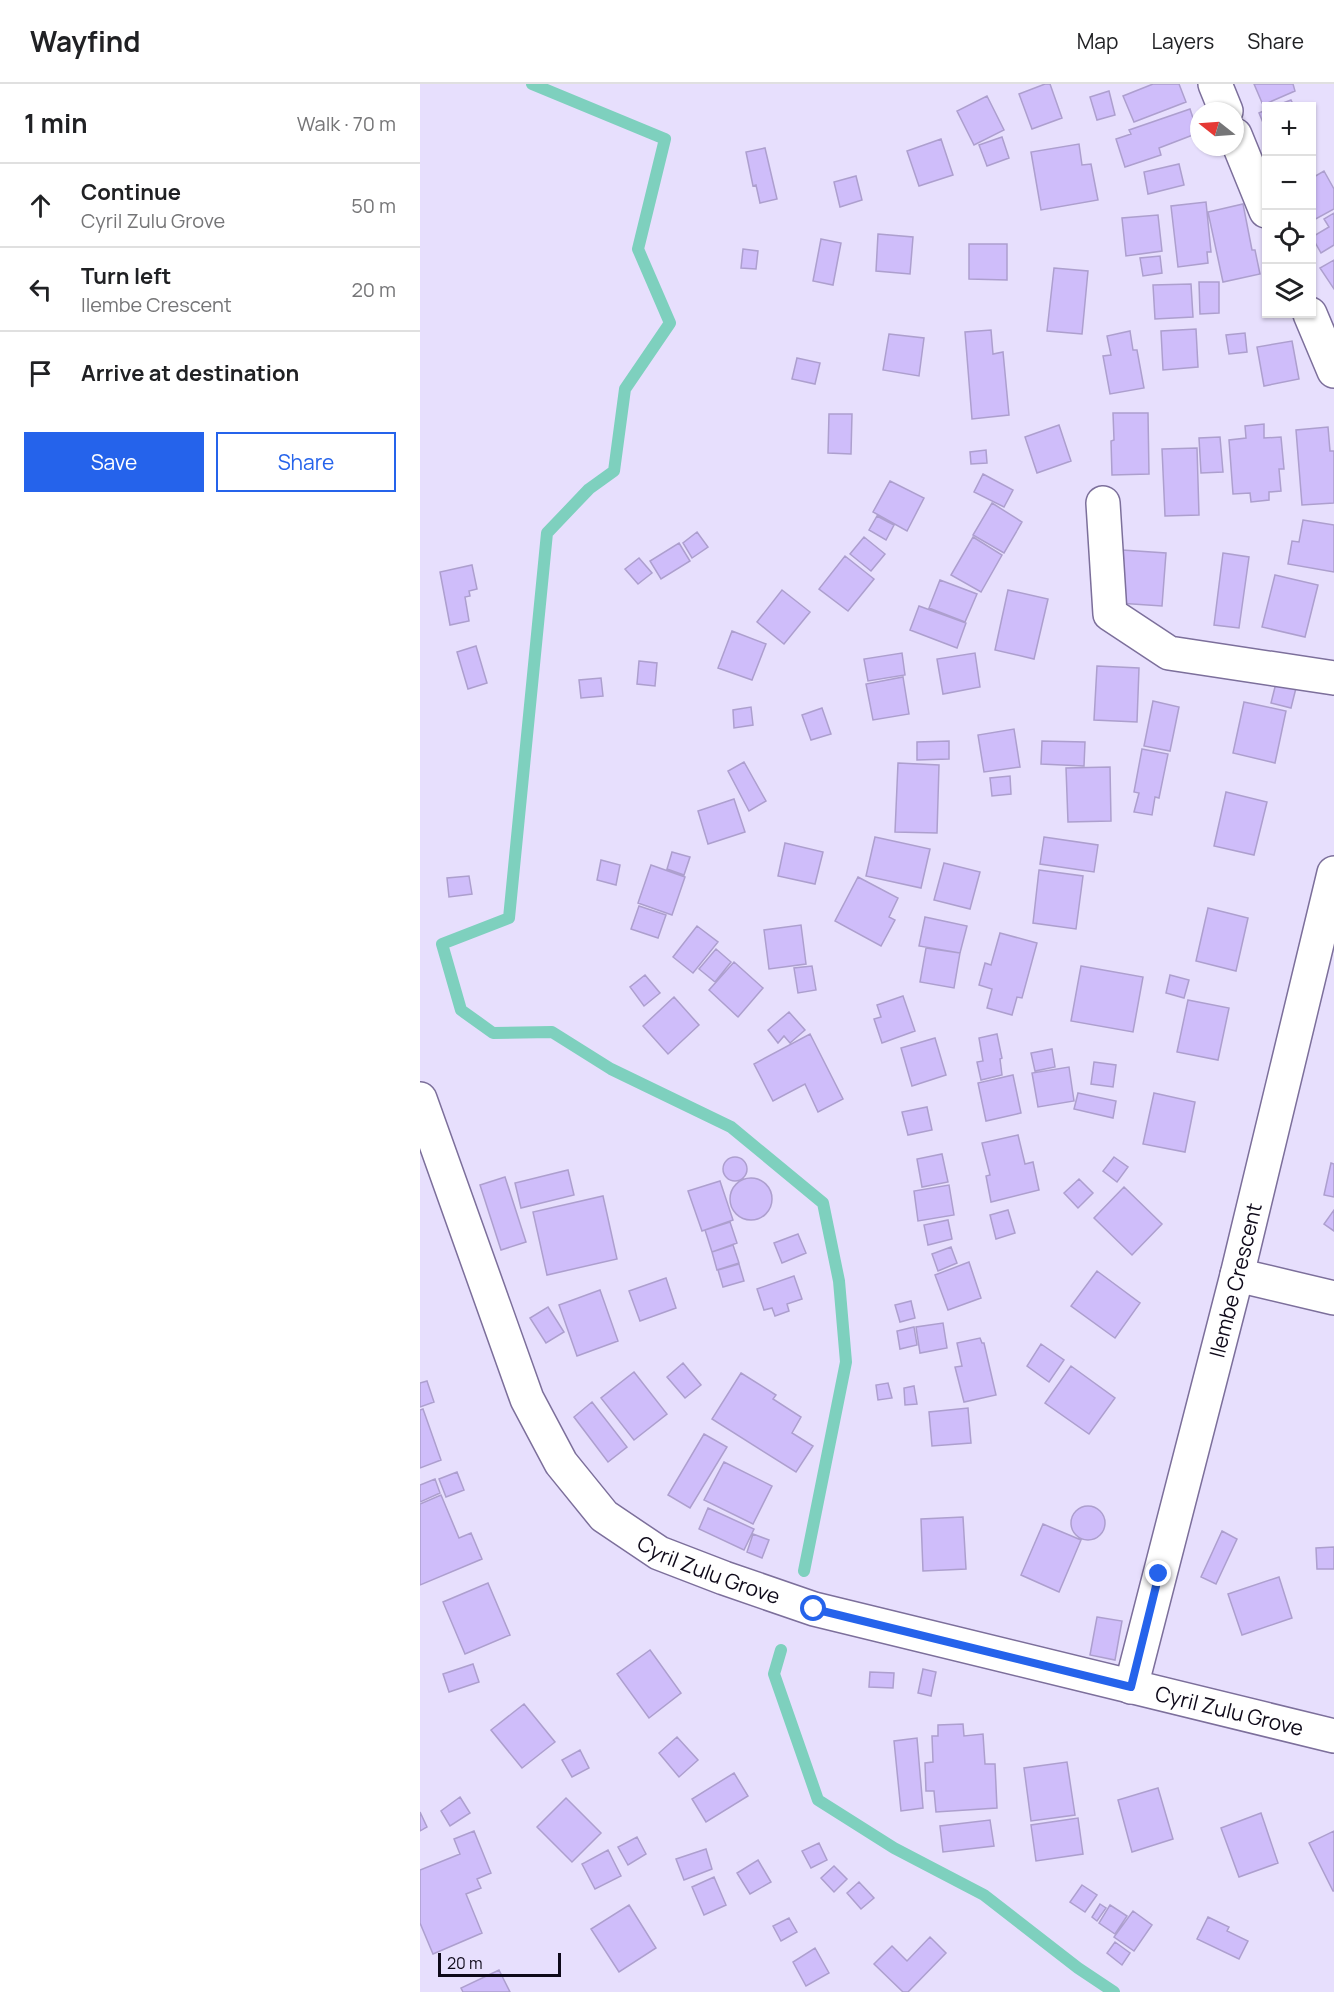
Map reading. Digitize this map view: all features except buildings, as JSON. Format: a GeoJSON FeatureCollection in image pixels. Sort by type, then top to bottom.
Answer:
{"type":"FeatureCollection","features":[{"type":"Feature","properties":{"kind":"street"},"geometry":{"type":"LineString","coordinates":[[1215,84],[1222,102]]}},
{"type":"Feature","properties":{"kind":"street"},"geometry":{"type":"LineString","coordinates":[[1244,156],[1266,210]]}},
{"type":"Feature","properties":{"kind":"street"},"geometry":{"type":"LineString","coordinates":[[1312,318],[1334,371]]}},
{"type":"Feature","properties":{"kind":"street"},"geometry":{"type":"LineString","coordinates":[[1103,503],[1110,614],[1168,653],[1334,678]]}},
{"type":"Feature","properties":{"kind":"street","name":"Ilembe Crescent"},"geometry":{"type":"LineString","coordinates":[[1131,1687],[1237,1275],[1334,873]]}},
{"type":"Feature","properties":{"kind":"street","name":"Cyril Zulu Grove"},"geometry":{"type":"LineString","coordinates":[[420,1099],[527,1399],[561,1462],[604,1515],[659,1553],[814,1609],[1334,1736]]}},
{"type":"Feature","properties":{"kind":"street"},"geometry":{"type":"LineString","coordinates":[[1237,1275],[1334,1298]]}},
{"type":"Feature","properties":{"kind":"waterway"},"geometry":{"type":"LineString","coordinates":[[532,84],[665,139],[638,249],[670,323],[625,389],[614,471],[589,489],[547,533],[509,918],[442,944],[461,1010],[493,1033],[552,1032],[611,1069],[731,1127],[823,1203],[839,1281],[846,1362],[804,1571]]}},
{"type":"Feature","properties":{"kind":"waterway"},"geometry":{"type":"LineString","coordinates":[[781,1650],[774,1674],[818,1800],[894,1848],[984,1895],[1078,1968],[1114,1992]]}},
{"type":"Feature","properties":{"kind":"route"},"geometry":{"type":"LineString","coordinates":[[814,1609],[1131,1687],[1159,1574]]}}]}
